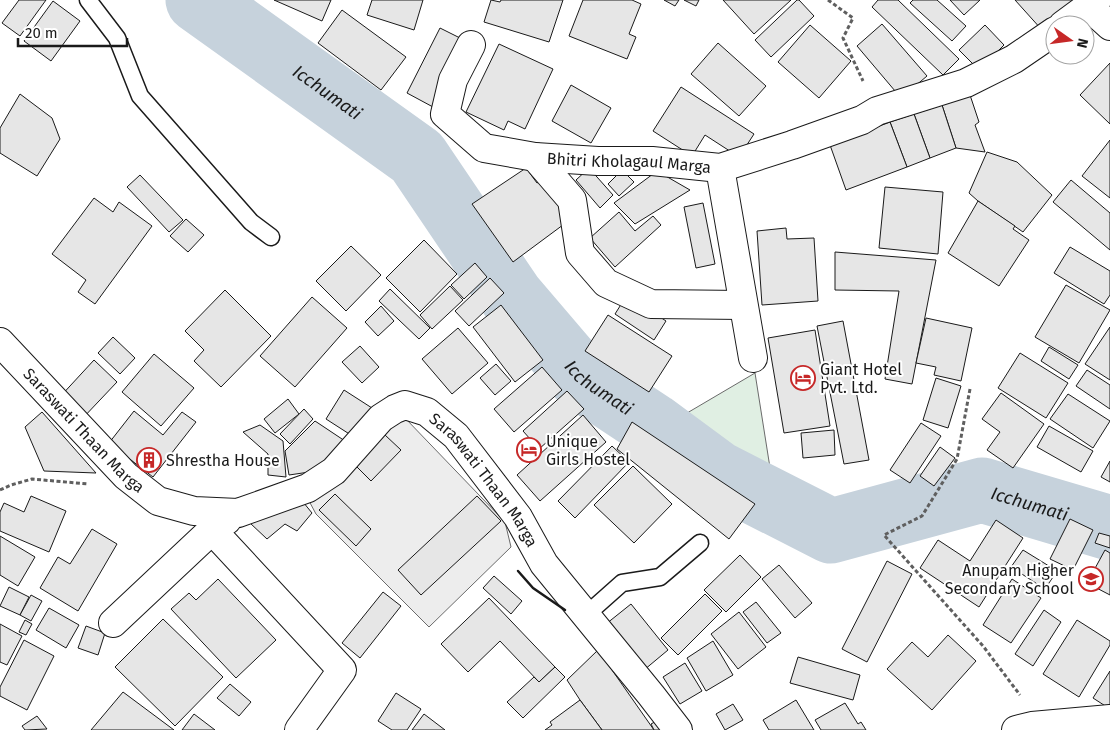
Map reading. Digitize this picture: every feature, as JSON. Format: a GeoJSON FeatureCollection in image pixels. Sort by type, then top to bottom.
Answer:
{"type":"FeatureCollection","features":[{"type":"Feature","properties":{"kind":"street"},"geometry":{"type":"LineString","coordinates":[[1077,15],[1093,3],[1110,26]]}},
{"type":"Feature","properties":{"kind":"street","name":"Bhitri Kholagaul Marga"},"geometry":{"type":"LineString","coordinates":[[472,44],[453,80],[445,114],[484,148],[535,157],[598,161],[652,161],[720,168],[862,120],[877,111],[966,83],[1014,59],[1045,38]]}},
{"type":"Feature","properties":{"kind":"street"},"geometry":{"type":"LineString","coordinates":[[535,157],[572,200],[580,253],[606,283],[651,304],[743,306]]}},
{"type":"Feature","properties":{"kind":"street"},"geometry":{"type":"LineString","coordinates":[[720,168],[753,358]]}},
{"type":"Feature","properties":{"kind":"street","name":"Saraswati Thaan Marga"},"geometry":{"type":"LineString","coordinates":[[0,342],[126,476],[158,501],[194,511],[238,513]]}},
{"type":"Feature","properties":{"kind":"street","name":"Saraswati Thaan Marga"},"geometry":{"type":"LineString","coordinates":[[113,623],[212,530],[238,513],[308,488],[327,476],[334,471],[382,418],[405,404],[427,412],[456,436],[518,517],[544,564],[678,730]]}},
{"type":"Feature","properties":{"kind":"street"},"geometry":{"type":"LineString","coordinates":[[212,530],[342,670],[300,730]]}},
{"type":"Feature","properties":{"kind":"street"},"geometry":{"type":"LineString","coordinates":[[1024,728],[1110,719]]}},
{"type":"Feature","properties":{"kind":"lane"},"geometry":{"type":"LineString","coordinates":[[88,0],[117,38],[140,96],[251,222],[271,237]]}},
{"type":"Feature","properties":{"kind":"lane"},"geometry":{"type":"LineString","coordinates":[[586,615],[622,582],[660,577],[700,542]]}},
{"type":"Feature","properties":{"kind":"path"},"geometry":{"type":"LineString","coordinates":[[828,0],[853,18],[843,38],[877,111]]}},
{"type":"Feature","properties":{"kind":"path"},"geometry":{"type":"LineString","coordinates":[[970,389],[957,459],[946,478],[922,516],[884,535],[983,646],[1033,712],[1024,728]]}},
{"type":"Feature","properties":{"kind":"path"},"geometry":{"type":"LineString","coordinates":[[0,490],[32,479],[95,485]]}},
{"type":"Feature","properties":{"kind":"green space"},"geometry":{"type":"Polygon","coordinates":[[[755,373],[774,493],[665,426],[755,373]]]}},
{"type":"Feature","properties":{"kind":"shaded area"},"geometry":{"type":"Polygon","coordinates":[[[405,418],[505,522],[511,547],[429,627],[316,514],[308,499],[392,422],[405,418]]]}},
{"type":"Feature","properties":{"kind":"building"},"geometry":{"type":"Polygon","coordinates":[[[19,0],[46,0],[20,36],[2,23],[19,0]]]}},
{"type":"Feature","properties":{"kind":"building"},"geometry":{"type":"Polygon","coordinates":[[[274,0],[331,0],[322,21],[274,0]]]}},
{"type":"Feature","properties":{"kind":"building"},"geometry":{"type":"Polygon","coordinates":[[[372,0],[423,0],[414,30],[367,15],[372,0]]]}},
{"type":"Feature","properties":{"kind":"building"},"geometry":{"type":"Polygon","coordinates":[[[491,0],[500,2],[501,0],[563,0],[549,42],[484,22],[491,0]]]}},
{"type":"Feature","properties":{"kind":"building"},"geometry":{"type":"Polygon","coordinates":[[[583,0],[632,0],[641,4],[629,34],[636,37],[627,59],[569,36],[583,0]]]}},
{"type":"Feature","properties":{"kind":"building"},"geometry":{"type":"Polygon","coordinates":[[[664,0],[679,0],[675,6],[664,0]]]}},
{"type":"Feature","properties":{"kind":"building"},"geometry":{"type":"Polygon","coordinates":[[[684,0],[699,0],[696,6],[684,0]]]}},
{"type":"Feature","properties":{"kind":"building"},"geometry":{"type":"Polygon","coordinates":[[[723,0],[791,0],[754,34],[723,0]]]}},
{"type":"Feature","properties":{"kind":"building"},"geometry":{"type":"Polygon","coordinates":[[[797,0],[814,16],[771,57],[755,40],[797,0]]]}},
{"type":"Feature","properties":{"kind":"building"},"geometry":{"type":"Polygon","coordinates":[[[878,0],[898,0],[959,59],[943,75],[872,7],[878,0]]]}},
{"type":"Feature","properties":{"kind":"building"},"geometry":{"type":"Polygon","coordinates":[[[913,0],[937,0],[966,26],[952,41],[910,3],[913,0]]]}},
{"type":"Feature","properties":{"kind":"building"},"geometry":{"type":"Polygon","coordinates":[[[950,0],[980,0],[964,15],[950,0]]]}},
{"type":"Feature","properties":{"kind":"building"},"geometry":{"type":"Polygon","coordinates":[[[1015,0],[1075,0],[1058,15],[1045,15],[1045,27],[1042,30],[1015,0]]]}},
{"type":"Feature","properties":{"kind":"building"},"geometry":{"type":"Polygon","coordinates":[[[53,1],[80,21],[51,61],[24,41],[53,1]]]}},
{"type":"Feature","properties":{"kind":"building"},"geometry":{"type":"Polygon","coordinates":[[[342,10],[406,57],[381,90],[318,43],[342,10]]]}},
{"type":"Feature","properties":{"kind":"building"},"geometry":{"type":"Polygon","coordinates":[[[882,24],[927,76],[901,98],[857,46],[882,24]]]}},
{"type":"Feature","properties":{"kind":"building"},"geometry":{"type":"Polygon","coordinates":[[[810,25],[851,61],[819,98],[778,62],[810,25]]]}},
{"type":"Feature","properties":{"kind":"building"},"geometry":{"type":"Polygon","coordinates":[[[985,25],[1004,45],[979,70],[959,50],[985,25]]]}},
{"type":"Feature","properties":{"kind":"building"},"geometry":{"type":"Polygon","coordinates":[[[440,28],[466,41],[433,107],[407,93],[440,28]]]}},
{"type":"Feature","properties":{"kind":"building"},"geometry":{"type":"Polygon","coordinates":[[[718,43],[766,86],[739,116],[691,74],[718,43]]]}},
{"type":"Feature","properties":{"kind":"building"},"geometry":{"type":"Polygon","coordinates":[[[499,44],[553,69],[525,129],[508,121],[504,130],[466,112],[499,44]]]}},
{"type":"Feature","properties":{"kind":"building"},"geometry":{"type":"Polygon","coordinates":[[[1110,63],[1110,124],[1080,95],[1110,63]]]}},
{"type":"Feature","properties":{"kind":"building"},"geometry":{"type":"Polygon","coordinates":[[[571,85],[611,108],[591,143],[552,121],[571,85]]]}},
{"type":"Feature","properties":{"kind":"building"},"geometry":{"type":"Polygon","coordinates":[[[681,87],[754,134],[739,157],[705,135],[692,156],[653,131],[681,87]]]}},
{"type":"Feature","properties":{"kind":"building"},"geometry":{"type":"Polygon","coordinates":[[[20,94],[52,118],[60,139],[37,176],[0,153],[0,128],[20,94]]]}},
{"type":"Feature","properties":{"kind":"building"},"geometry":{"type":"Polygon","coordinates":[[[970,95],[979,122],[975,125],[985,152],[956,148],[942,105],[970,95]]]}},
{"type":"Feature","properties":{"kind":"building"},"geometry":{"type":"Polygon","coordinates":[[[942,105],[956,148],[930,158],[914,114],[942,105]]]}},
{"type":"Feature","properties":{"kind":"building"},"geometry":{"type":"Polygon","coordinates":[[[914,114],[930,158],[907,167],[890,122],[914,114]]]}},
{"type":"Feature","properties":{"kind":"building"},"geometry":{"type":"Polygon","coordinates":[[[890,122],[907,167],[846,190],[830,145],[890,122]]]}},
{"type":"Feature","properties":{"kind":"building"},"geometry":{"type":"Polygon","coordinates":[[[1110,140],[1110,198],[1082,176],[1110,140]]]}},
{"type":"Feature","properties":{"kind":"building"},"geometry":{"type":"Polygon","coordinates":[[[987,152],[1017,162],[1052,195],[1023,232],[969,193],[987,152]]]}},
{"type":"Feature","properties":{"kind":"building"},"geometry":{"type":"Polygon","coordinates":[[[526,168],[537,183],[542,180],[571,219],[513,262],[472,204],[526,168]]]}},
{"type":"Feature","properties":{"kind":"building"},"geometry":{"type":"Polygon","coordinates":[[[589,168],[613,195],[600,208],[576,180],[589,168]]]}},
{"type":"Feature","properties":{"kind":"building"},"geometry":{"type":"Polygon","coordinates":[[[622,170],[634,182],[619,196],[608,184],[622,170]]]}},
{"type":"Feature","properties":{"kind":"building"},"geometry":{"type":"Polygon","coordinates":[[[657,171],[690,190],[635,224],[614,203],[657,171]]]}},
{"type":"Feature","properties":{"kind":"building"},"geometry":{"type":"Polygon","coordinates":[[[140,175],[183,220],[169,232],[127,187],[140,175]]]}},
{"type":"Feature","properties":{"kind":"building"},"geometry":{"type":"Polygon","coordinates":[[[1071,180],[1110,213],[1110,250],[1053,202],[1071,180]]]}},
{"type":"Feature","properties":{"kind":"building"},"geometry":{"type":"Polygon","coordinates":[[[885,187],[943,192],[938,254],[879,248],[885,187]]]}},
{"type":"Feature","properties":{"kind":"building"},"geometry":{"type":"Polygon","coordinates":[[[94,198],[113,212],[119,202],[152,226],[95,304],[78,292],[86,280],[52,254],[94,198]]]}},
{"type":"Feature","properties":{"kind":"building"},"geometry":{"type":"Polygon","coordinates":[[[978,201],[1015,226],[1013,229],[1029,240],[999,286],[948,253],[978,201]]]}},
{"type":"Feature","properties":{"kind":"building"},"geometry":{"type":"Polygon","coordinates":[[[703,203],[715,264],[696,268],[684,207],[703,203]]]}},
{"type":"Feature","properties":{"kind":"building"},"geometry":{"type":"Polygon","coordinates":[[[619,212],[635,231],[653,216],[661,225],[615,267],[590,238],[619,212]]]}},
{"type":"Feature","properties":{"kind":"building"},"geometry":{"type":"Polygon","coordinates":[[[186,219],[204,235],[188,252],[170,236],[186,219]]]}},
{"type":"Feature","properties":{"kind":"building"},"geometry":{"type":"Polygon","coordinates":[[[786,228],[787,239],[814,238],[818,301],[762,305],[757,231],[786,228]]]}},
{"type":"Feature","properties":{"kind":"building"},"geometry":{"type":"Polygon","coordinates":[[[424,240],[457,274],[420,312],[386,278],[424,240]]]}},
{"type":"Feature","properties":{"kind":"building"},"geometry":{"type":"Polygon","coordinates":[[[351,246],[381,275],[346,311],[316,281],[351,246]]]}},
{"type":"Feature","properties":{"kind":"building"},"geometry":{"type":"Polygon","coordinates":[[[1070,247],[1110,271],[1110,295],[1104,304],[1054,273],[1070,247]]]}},
{"type":"Feature","properties":{"kind":"building"},"geometry":{"type":"Polygon","coordinates":[[[835,252],[936,260],[912,384],[885,379],[899,291],[835,290],[835,252]]]}},
{"type":"Feature","properties":{"kind":"building"},"geometry":{"type":"Polygon","coordinates":[[[475,263],[487,277],[464,299],[451,285],[475,263]]]}},
{"type":"Feature","properties":{"kind":"building"},"geometry":{"type":"Polygon","coordinates":[[[490,278],[504,293],[469,326],[455,311],[490,278]]]}},
{"type":"Feature","properties":{"kind":"building"},"geometry":{"type":"Polygon","coordinates":[[[1066,285],[1110,310],[1079,363],[1035,337],[1066,285]]]}},
{"type":"Feature","properties":{"kind":"building"},"geometry":{"type":"Polygon","coordinates":[[[450,286],[463,300],[432,329],[420,315],[450,286]]]}},
{"type":"Feature","properties":{"kind":"building"},"geometry":{"type":"Polygon","coordinates":[[[390,289],[430,328],[419,339],[379,301],[390,289]]]}},
{"type":"Feature","properties":{"kind":"building"},"geometry":{"type":"Polygon","coordinates":[[[225,290],[271,336],[221,387],[194,361],[204,350],[185,331],[225,290]]]}},
{"type":"Feature","properties":{"kind":"building"},"geometry":{"type":"Polygon","coordinates":[[[627,295],[666,321],[654,340],[615,314],[627,295]]]}},
{"type":"Feature","properties":{"kind":"building"},"geometry":{"type":"Polygon","coordinates":[[[312,297],[347,328],[295,387],[260,356],[312,297]]]}},
{"type":"Feature","properties":{"kind":"building"},"geometry":{"type":"Polygon","coordinates":[[[501,305],[543,360],[515,382],[473,327],[501,305]]]}},
{"type":"Feature","properties":{"kind":"building"},"geometry":{"type":"Polygon","coordinates":[[[381,306],[394,321],[378,336],[365,322],[381,306]]]}},
{"type":"Feature","properties":{"kind":"building"},"geometry":{"type":"Polygon","coordinates":[[[608,315],[672,356],[649,392],[585,351],[608,315]]]}},
{"type":"Feature","properties":{"kind":"building"},"geometry":{"type":"Polygon","coordinates":[[[926,318],[972,328],[961,381],[934,375],[936,367],[916,363],[926,318]]]}},
{"type":"Feature","properties":{"kind":"building"},"geometry":{"type":"Polygon","coordinates":[[[843,321],[869,460],[844,464],[817,326],[843,321]]]}},
{"type":"Feature","properties":{"kind":"building"},"geometry":{"type":"Polygon","coordinates":[[[1110,327],[1110,380],[1085,364],[1110,327]]]}},
{"type":"Feature","properties":{"kind":"building"},"geometry":{"type":"Polygon","coordinates":[[[458,328],[488,363],[452,394],[422,359],[458,328]]]}},
{"type":"Feature","properties":{"kind":"building"},"geometry":{"type":"Polygon","coordinates":[[[815,330],[830,426],[784,433],[768,338],[815,330]]]}},
{"type":"Feature","properties":{"kind":"building"},"geometry":{"type":"Polygon","coordinates":[[[113,337],[135,358],[120,374],[98,353],[113,337]]]}},
{"type":"Feature","properties":{"kind":"building"},"geometry":{"type":"Polygon","coordinates":[[[360,346],[379,367],[362,383],[342,362],[360,346]]]}},
{"type":"Feature","properties":{"kind":"building"},"geometry":{"type":"Polygon","coordinates":[[[1049,347],[1078,365],[1069,379],[1041,361],[1049,347]]]}},
{"type":"Feature","properties":{"kind":"building"},"geometry":{"type":"Polygon","coordinates":[[[1020,353],[1068,383],[1046,418],[998,388],[1020,353]]]}},
{"type":"Feature","properties":{"kind":"building"},"geometry":{"type":"Polygon","coordinates":[[[154,354],[194,388],[161,426],[122,392],[154,354]]]}},
{"type":"Feature","properties":{"kind":"building"},"geometry":{"type":"Polygon","coordinates":[[[94,360],[117,382],[81,420],[58,399],[94,360]]]}},
{"type":"Feature","properties":{"kind":"building"},"geometry":{"type":"Polygon","coordinates":[[[496,364],[511,381],[495,395],[480,378],[496,364]]]}},
{"type":"Feature","properties":{"kind":"building"},"geometry":{"type":"Polygon","coordinates":[[[542,367],[562,390],[514,432],[494,409],[542,367]]]}},
{"type":"Feature","properties":{"kind":"building"},"geometry":{"type":"Polygon","coordinates":[[[1087,370],[1110,385],[1110,409],[1076,386],[1087,370]]]}},
{"type":"Feature","properties":{"kind":"building"},"geometry":{"type":"Polygon","coordinates":[[[936,378],[961,386],[948,428],[923,420],[936,378]]]}},
{"type":"Feature","properties":{"kind":"building"},"geometry":{"type":"Polygon","coordinates":[[[344,390],[372,408],[354,437],[326,419],[344,390]]]}},
{"type":"Feature","properties":{"kind":"building"},"geometry":{"type":"Polygon","coordinates":[[[567,391],[584,409],[539,449],[523,431],[567,391]]]}},
{"type":"Feature","properties":{"kind":"building"},"geometry":{"type":"Polygon","coordinates":[[[1001,393],[1044,424],[1013,468],[987,450],[1000,432],[982,419],[1001,393]]]}},
{"type":"Feature","properties":{"kind":"building"},"geometry":{"type":"Polygon","coordinates":[[[1068,394],[1110,421],[1093,448],[1050,419],[1068,394]]]}},
{"type":"Feature","properties":{"kind":"building"},"geometry":{"type":"Polygon","coordinates":[[[288,399],[299,414],[275,433],[264,419],[288,399]]]}},
{"type":"Feature","properties":{"kind":"building"},"geometry":{"type":"Polygon","coordinates":[[[304,409],[313,419],[290,444],[280,434],[304,409]]]}},
{"type":"Feature","properties":{"kind":"building","name":"Shrestha House"},"geometry":{"type":"Polygon","coordinates":[[[134,411],[163,435],[182,412],[196,422],[153,477],[109,443],[134,411]]]}},
{"type":"Feature","properties":{"kind":"building"},"geometry":{"type":"Polygon","coordinates":[[[42,412],[96,473],[44,471],[25,427],[42,412]]]}},
{"type":"Feature","properties":{"kind":"building"},"geometry":{"type":"Polygon","coordinates":[[[583,415],[606,442],[540,501],[517,475],[583,415]]]}},
{"type":"Feature","properties":{"kind":"building"},"geometry":{"type":"Polygon","coordinates":[[[315,421],[345,441],[323,470],[289,475],[285,451],[315,421]]]}},
{"type":"Feature","properties":{"kind":"building"},"geometry":{"type":"Polygon","coordinates":[[[632,422],[755,504],[729,539],[617,449],[632,422]]]}},
{"type":"Feature","properties":{"kind":"building"},"geometry":{"type":"Polygon","coordinates":[[[921,423],[941,436],[910,483],[890,470],[921,423]]]}},
{"type":"Feature","properties":{"kind":"building"},"geometry":{"type":"Polygon","coordinates":[[[260,425],[283,441],[286,477],[268,475],[268,454],[243,432],[260,425]]]}},
{"type":"Feature","properties":{"kind":"building"},"geometry":{"type":"Polygon","coordinates":[[[1049,426],[1093,451],[1081,472],[1037,447],[1049,426]]]}},
{"type":"Feature","properties":{"kind":"building"},"geometry":{"type":"Polygon","coordinates":[[[834,430],[835,455],[803,458],[801,433],[834,430]]]}},
{"type":"Feature","properties":{"kind":"building"},"geometry":{"type":"Polygon","coordinates":[[[385,435],[401,450],[371,481],[355,465],[385,435]]]}},
{"type":"Feature","properties":{"kind":"building"},"geometry":{"type":"Polygon","coordinates":[[[612,446],[629,462],[575,518],[558,501],[612,446]]]}},
{"type":"Feature","properties":{"kind":"building"},"geometry":{"type":"Polygon","coordinates":[[[940,447],[955,458],[934,486],[920,476],[940,447]]]}},
{"type":"Feature","properties":{"kind":"building"},"geometry":{"type":"Polygon","coordinates":[[[1110,461],[1110,482],[1101,477],[1110,461]]]}},
{"type":"Feature","properties":{"kind":"building"},"geometry":{"type":"Polygon","coordinates":[[[633,466],[672,504],[634,543],[594,505],[633,466]]]}},
{"type":"Feature","properties":{"kind":"building"},"geometry":{"type":"Polygon","coordinates":[[[335,494],[371,529],[356,546],[319,510],[335,494]]]}},
{"type":"Feature","properties":{"kind":"building"},"geometry":{"type":"Polygon","coordinates":[[[31,496],[66,511],[49,552],[0,531],[0,512],[4,503],[24,512],[31,496]]]}},
{"type":"Feature","properties":{"kind":"building"},"geometry":{"type":"Polygon","coordinates":[[[477,496],[501,521],[421,595],[398,570],[477,496]]]}},
{"type":"Feature","properties":{"kind":"building"},"geometry":{"type":"Polygon","coordinates":[[[299,497],[312,513],[297,531],[285,524],[267,539],[250,523],[299,497]]]}},
{"type":"Feature","properties":{"kind":"building"},"geometry":{"type":"Polygon","coordinates":[[[1070,519],[1093,530],[1073,570],[1050,559],[1070,519]]]}},
{"type":"Feature","properties":{"kind":"building"},"geometry":{"type":"Polygon","coordinates":[[[996,520],[1023,538],[979,607],[920,568],[938,540],[970,561],[996,520]]]}},
{"type":"Feature","properties":{"kind":"building"},"geometry":{"type":"Polygon","coordinates":[[[92,529],[117,544],[78,611],[40,588],[58,557],[70,564],[92,529]]]}},
{"type":"Feature","properties":{"kind":"building"},"geometry":{"type":"Polygon","coordinates":[[[1099,533],[1110,536],[1110,548],[1095,543],[1099,533]]]}},
{"type":"Feature","properties":{"kind":"building"},"geometry":{"type":"Polygon","coordinates":[[[0,536],[35,557],[18,586],[0,575],[0,536]]]}},
{"type":"Feature","properties":{"kind":"building"},"geometry":{"type":"Polygon","coordinates":[[[1023,550],[1057,571],[1045,589],[1011,567],[1023,550]]]}},
{"type":"Feature","properties":{"kind":"building"},"geometry":{"type":"Polygon","coordinates":[[[1105,550],[1110,553],[1110,595],[1087,583],[1105,550]]]}},
{"type":"Feature","properties":{"kind":"building"},"geometry":{"type":"Polygon","coordinates":[[[740,555],[761,577],[726,612],[704,590],[740,555]]]}},
{"type":"Feature","properties":{"kind":"building"},"geometry":{"type":"Polygon","coordinates":[[[887,561],[912,574],[867,662],[842,649],[887,561]]]}},
{"type":"Feature","properties":{"kind":"building"},"geometry":{"type":"Polygon","coordinates":[[[779,565],[812,603],[795,618],[762,579],[779,565]]]}},
{"type":"Feature","properties":{"kind":"building"},"geometry":{"type":"Polygon","coordinates":[[[494,576],[522,601],[511,614],[483,588],[494,576]]]}},
{"type":"Feature","properties":{"kind":"building"},"geometry":{"type":"Polygon","coordinates":[[[218,579],[276,640],[236,678],[171,609],[189,593],[196,600],[218,579]]]}},
{"type":"Feature","properties":{"kind":"building"},"geometry":{"type":"Polygon","coordinates":[[[1012,579],[1041,598],[1011,643],[983,625],[1012,579]]]}},
{"type":"Feature","properties":{"kind":"building"},"geometry":{"type":"Polygon","coordinates":[[[9,587],[29,597],[20,615],[0,606],[9,587]]]}},
{"type":"Feature","properties":{"kind":"building"},"geometry":{"type":"Polygon","coordinates":[[[383,592],[401,606],[360,658],[342,643],[383,592]]]}},
{"type":"Feature","properties":{"kind":"building"},"geometry":{"type":"Polygon","coordinates":[[[705,594],[722,611],[678,655],[661,638],[705,594]]]}},
{"type":"Feature","properties":{"kind":"building"},"geometry":{"type":"Polygon","coordinates":[[[31,595],[42,601],[31,621],[20,615],[31,595]]]}},
{"type":"Feature","properties":{"kind":"building"},"geometry":{"type":"Polygon","coordinates":[[[489,598],[555,667],[539,682],[500,641],[468,672],[441,644],[489,598]]]}},
{"type":"Feature","properties":{"kind":"building"},"geometry":{"type":"Polygon","coordinates":[[[756,602],[781,633],[767,643],[743,612],[756,602]]]}},
{"type":"Feature","properties":{"kind":"building"},"geometry":{"type":"Polygon","coordinates":[[[631,604],[668,650],[644,670],[606,624],[631,604]]]}},
{"type":"Feature","properties":{"kind":"building"},"geometry":{"type":"Polygon","coordinates":[[[49,608],[79,625],[66,648],[36,630],[49,608]]]}},
{"type":"Feature","properties":{"kind":"building"},"geometry":{"type":"Polygon","coordinates":[[[1044,610],[1061,622],[1033,666],[1015,654],[1044,610]]]}},
{"type":"Feature","properties":{"kind":"building"},"geometry":{"type":"Polygon","coordinates":[[[739,612],[766,647],[738,669],[711,634],[739,612]]]}},
{"type":"Feature","properties":{"kind":"building"},"geometry":{"type":"Polygon","coordinates":[[[163,619],[223,677],[175,726],[115,667],[163,619]]]}},
{"type":"Feature","properties":{"kind":"building"},"geometry":{"type":"Polygon","coordinates":[[[25,620],[32,624],[26,635],[19,632],[25,620]]]}},
{"type":"Feature","properties":{"kind":"building"},"geometry":{"type":"Polygon","coordinates":[[[1077,620],[1110,641],[1110,645],[1079,697],[1043,674],[1077,620]]]}},
{"type":"Feature","properties":{"kind":"building"},"geometry":{"type":"Polygon","coordinates":[[[0,624],[22,636],[7,665],[0,662],[0,624]]]}},
{"type":"Feature","properties":{"kind":"building"},"geometry":{"type":"Polygon","coordinates":[[[86,626],[105,633],[98,655],[78,648],[86,626]]]}},
{"type":"Feature","properties":{"kind":"building"},"geometry":{"type":"Polygon","coordinates":[[[948,635],[976,661],[932,710],[887,669],[912,642],[928,657],[948,635]]]}},
{"type":"Feature","properties":{"kind":"building"},"geometry":{"type":"Polygon","coordinates":[[[24,640],[54,656],[27,710],[0,696],[0,687],[24,640]]]}},
{"type":"Feature","properties":{"kind":"building"},"geometry":{"type":"Polygon","coordinates":[[[713,641],[733,675],[706,691],[687,658],[713,641]]]}},
{"type":"Feature","properties":{"kind":"building"},"geometry":{"type":"Polygon","coordinates":[[[598,650],[654,730],[602,730],[580,700],[567,680],[598,650]]]}},
{"type":"Feature","properties":{"kind":"building"},"geometry":{"type":"Polygon","coordinates":[[[798,657],[860,675],[853,700],[790,683],[798,657]]]}},
{"type":"Feature","properties":{"kind":"building"},"geometry":{"type":"Polygon","coordinates":[[[685,663],[702,691],[680,704],[663,677],[685,663]]]}},
{"type":"Feature","properties":{"kind":"building"},"geometry":{"type":"Polygon","coordinates":[[[555,667],[565,677],[523,718],[507,702],[534,677],[539,682],[555,667]]]}},
{"type":"Feature","properties":{"kind":"building"},"geometry":{"type":"Polygon","coordinates":[[[1110,671],[1110,709],[1093,698],[1110,671]]]}},
{"type":"Feature","properties":{"kind":"building"},"geometry":{"type":"Polygon","coordinates":[[[230,684],[251,702],[239,716],[217,698],[230,684]]]}},
{"type":"Feature","properties":{"kind":"building"},"geometry":{"type":"Polygon","coordinates":[[[123,692],[174,730],[91,730],[123,692]]]}},
{"type":"Feature","properties":{"kind":"building"},"geometry":{"type":"Polygon","coordinates":[[[396,693],[421,709],[407,730],[392,730],[378,721],[396,693]]]}},
{"type":"Feature","properties":{"kind":"building"},"geometry":{"type":"Polygon","coordinates":[[[580,700],[602,730],[545,730],[552,725],[550,722],[580,700]]]}},
{"type":"Feature","properties":{"kind":"building"},"geometry":{"type":"Polygon","coordinates":[[[796,700],[814,730],[769,730],[763,720],[796,700]]]}},
{"type":"Feature","properties":{"kind":"building"},"geometry":{"type":"Polygon","coordinates":[[[845,703],[858,724],[861,722],[866,730],[821,730],[815,720],[845,703]]]}},
{"type":"Feature","properties":{"kind":"building"},"geometry":{"type":"Polygon","coordinates":[[[733,704],[743,720],[725,730],[716,714],[733,704]]]}},
{"type":"Feature","properties":{"kind":"building"},"geometry":{"type":"Polygon","coordinates":[[[194,714],[215,730],[182,730],[194,714]]]}},
{"type":"Feature","properties":{"kind":"building"},"geometry":{"type":"Polygon","coordinates":[[[424,714],[445,730],[412,730],[424,714]]]}},
{"type":"Feature","properties":{"kind":"building"},"geometry":{"type":"Polygon","coordinates":[[[37,716],[47,729],[25,730],[22,726],[37,716]]]}},
{"type":"Feature","properties":{"kind":"building"},"geometry":{"type":"Polygon","coordinates":[[[660,719],[666,730],[654,730],[651,724],[660,719]]]}},
{"type":"Feature","properties":{"kind":"waterway","name":"Icchumati"},"geometry":{"type":"LineString","coordinates":[[198,0],[417,157],[511,296],[581,378],[652,425],[717,473],[831,531],[982,490],[1110,528]]}},
{"type":"Feature","properties":{"kind":"wall"},"geometry":{"type":"LineString","coordinates":[[518,571],[533,588],[565,610]]}},
{"type":"Feature","properties":{"kind":"place","name":"Giant Hotel Pvt. Ltd."},"geometry":{"type":"Point","coordinates":[803,378]}},
{"type":"Feature","properties":{"kind":"place","name":"Unique Girls Hostel"},"geometry":{"type":"Point","coordinates":[529,450]}},
{"type":"Feature","properties":{"kind":"place","name":"Shrestha House"},"geometry":{"type":"Point","coordinates":[149,460]}},
{"type":"Feature","properties":{"kind":"place","name":"Anupam Higher Secondary School"},"geometry":{"type":"Point","coordinates":[1091,579]}}]}
